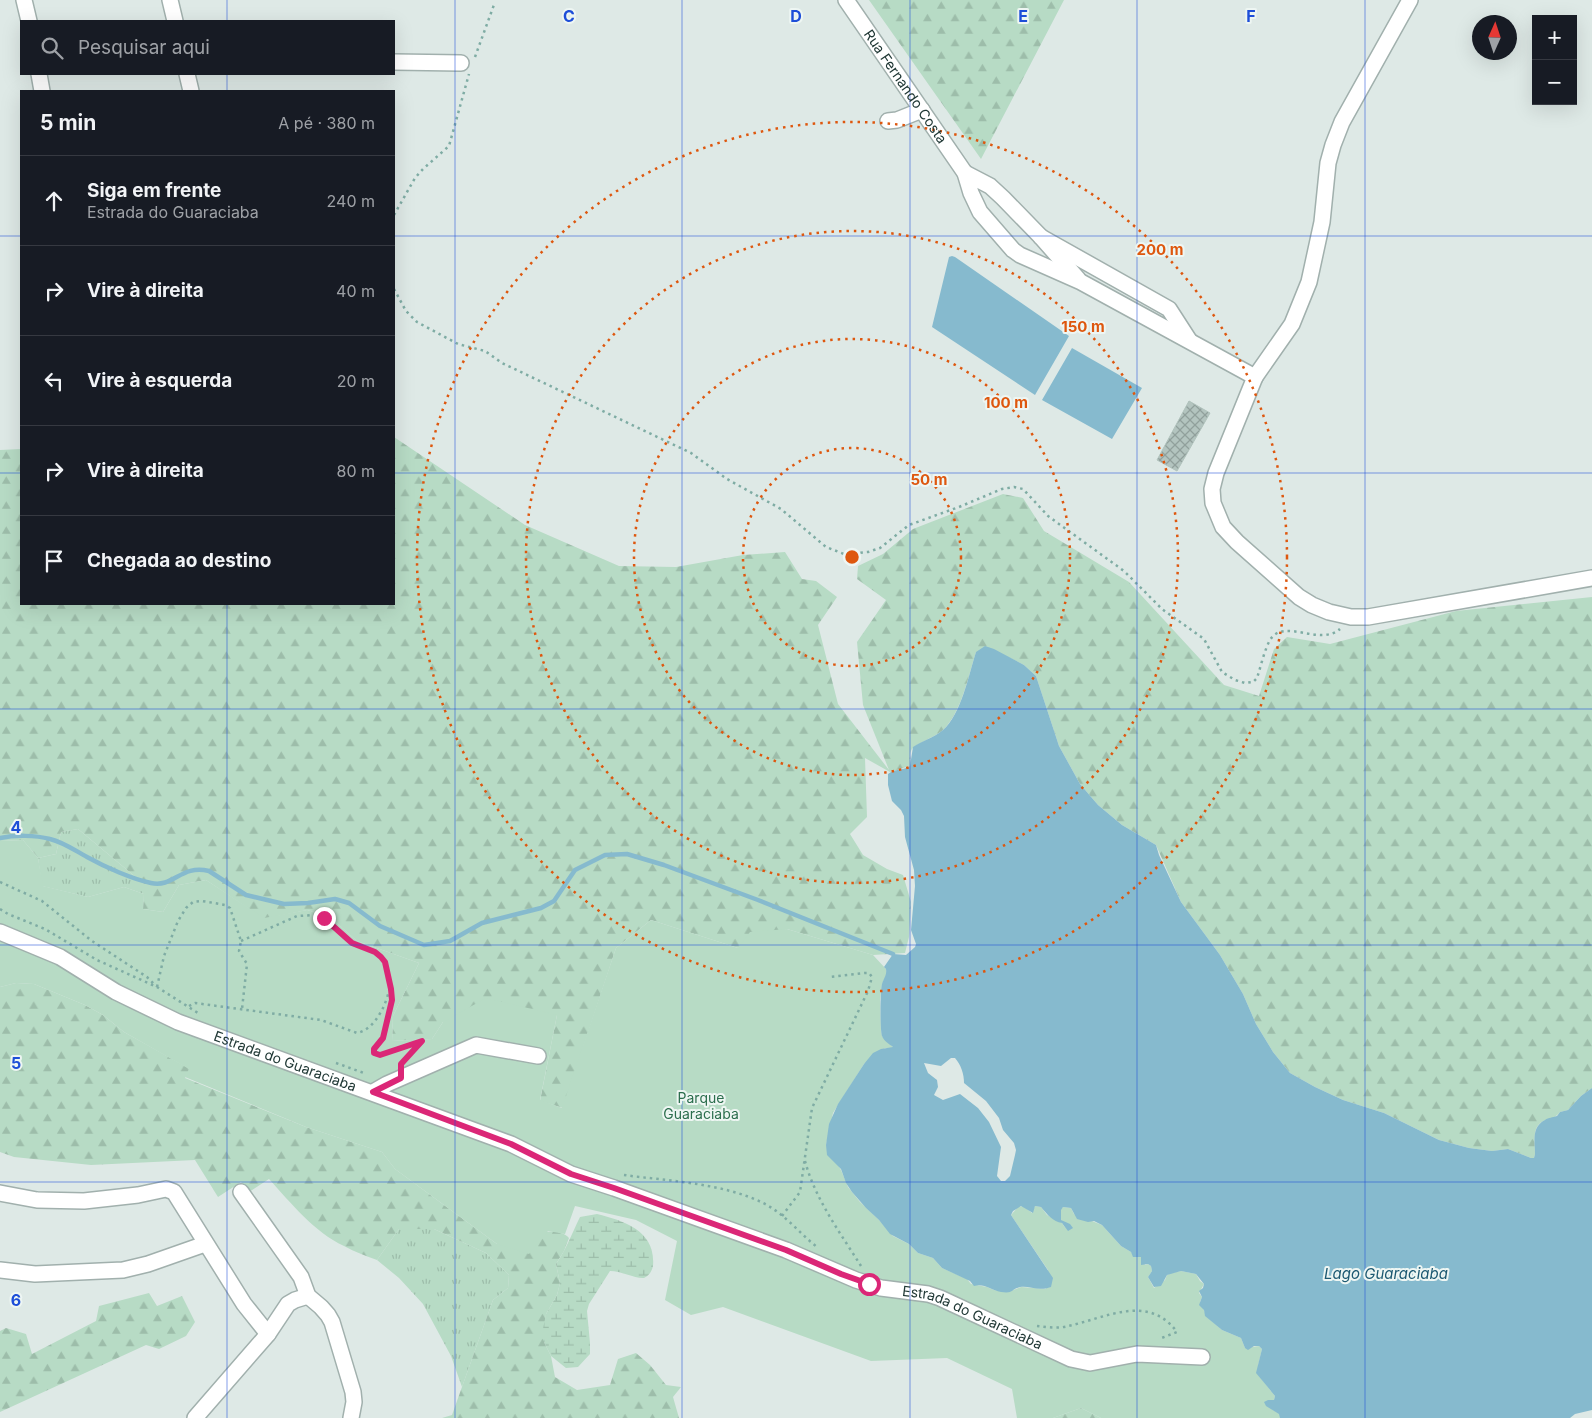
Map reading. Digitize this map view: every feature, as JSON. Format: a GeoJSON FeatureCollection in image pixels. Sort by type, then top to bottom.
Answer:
{"type":"FeatureCollection","features":[{"type":"Feature","properties":{"kind":"street"},"geometry":{"type":"LineString","coordinates":[[24,0],[29,20]]}},
{"type":"Feature","properties":{"kind":"street"},"geometry":{"type":"LineString","coordinates":[[170,0],[175,20]]}},
{"type":"Feature","properties":{"kind":"street","name":"Rua Fernando Costa"},"geometry":{"type":"LineString","coordinates":[[846,0],[965,173]]}},
{"type":"Feature","properties":{"kind":"street"},"geometry":{"type":"LineString","coordinates":[[1410,0],[1342,122],[1328,163],[1322,222],[1306,289],[1292,324],[1255,377],[1216,473],[1212,489],[1212,503],[1223,526],[1237,542],[1299,597],[1329,612],[1350,617],[1388,614],[1451,601],[1592,578]]}},
{"type":"Feature","properties":{"kind":"street"},"geometry":{"type":"LineString","coordinates":[[395,62],[468,66]]}},
{"type":"Feature","properties":{"kind":"street"},"geometry":{"type":"LineString","coordinates":[[39,75],[42,90]]}},
{"type":"Feature","properties":{"kind":"street"},"geometry":{"type":"LineString","coordinates":[[187,75],[191,90]]}},
{"type":"Feature","properties":{"kind":"street"},"geometry":{"type":"LineString","coordinates":[[888,120],[897,120],[922,110]]}},
{"type":"Feature","properties":{"kind":"street"},"geometry":{"type":"LineString","coordinates":[[965,173],[971,193],[980,212],[1013,250],[1026,259],[1081,282],[1255,377]]}},
{"type":"Feature","properties":{"kind":"street"},"geometry":{"type":"LineString","coordinates":[[965,173],[990,186],[1041,237],[1081,282]]}},
{"type":"Feature","properties":{"kind":"street"},"geometry":{"type":"LineString","coordinates":[[1041,237],[1169,309],[1190,341]]}},
{"type":"Feature","properties":{"kind":"street","name":"Estrada do Guaraciaba"},"geometry":{"type":"LineString","coordinates":[[0,932],[60,958],[157,1014],[511,1144],[571,1174],[786,1250],[856,1280],[881,1288],[928,1294],[940,1298],[1071,1359],[1095,1362],[1137,1354],[1202,1357]]}},
{"type":"Feature","properties":{"kind":"street"},"geometry":{"type":"LineString","coordinates":[[373,1092],[476,1045],[538,1056]]}},
{"type":"Feature","properties":{"kind":"street"},"geometry":{"type":"LineString","coordinates":[[0,1192],[37,1200],[84,1201],[138,1195],[166,1189],[174,1192],[244,1304],[268,1334]]}},
{"type":"Feature","properties":{"kind":"street"},"geometry":{"type":"LineString","coordinates":[[241,1192],[301,1276],[308,1296],[321,1307],[332,1322],[353,1392],[354,1402],[351,1418]]}},
{"type":"Feature","properties":{"kind":"street"},"geometry":{"type":"LineString","coordinates":[[0,1270],[35,1274],[123,1270],[148,1264],[205,1244]]}},
{"type":"Feature","properties":{"kind":"street"},"geometry":{"type":"LineString","coordinates":[[194,1418],[268,1334],[288,1304],[308,1296]]}},
{"type":"Feature","properties":{"kind":"path"},"geometry":{"type":"LineString","coordinates":[[395,213],[415,178],[449,146],[468,66],[495,2]]}},
{"type":"Feature","properties":{"kind":"path"},"geometry":{"type":"LineString","coordinates":[[395,291],[411,317],[429,330],[458,344],[485,351],[502,363],[691,452],[727,479],[781,509],[826,547],[835,551],[844,554],[868,552],[880,548],[909,525],[1002,489],[1014,487],[1023,489],[1048,516],[1124,571],[1162,610],[1204,639],[1222,672],[1235,680],[1253,682],[1257,678],[1270,640],[1279,632],[1286,630],[1327,636],[1337,632],[1347,624],[1350,617]]}},
{"type":"Feature","properties":{"kind":"path"},"geometry":{"type":"LineString","coordinates":[[0,882],[42,901],[92,941],[147,977],[157,987]]}},
{"type":"Feature","properties":{"kind":"path"},"geometry":{"type":"LineString","coordinates":[[157,987],[164,956],[174,930],[186,908],[190,904],[202,901],[228,906],[232,911],[241,941],[239,951],[247,964],[242,1010]]}},
{"type":"Feature","properties":{"kind":"path"},"geometry":{"type":"LineString","coordinates":[[0,909],[40,926],[102,963],[157,987],[204,1017]]}},
{"type":"Feature","properties":{"kind":"path"},"geometry":{"type":"LineString","coordinates":[[241,941],[297,916],[314,915],[330,921],[352,943],[367,948],[381,957],[388,971],[392,995],[383,1038],[374,1049],[374,1053],[380,1055],[422,1041],[401,1064],[401,1078]]}},
{"type":"Feature","properties":{"kind":"path"},"geometry":{"type":"LineString","coordinates":[[782,1216],[800,1192],[812,1108],[868,991],[872,977],[869,973],[865,973],[829,977]]}},
{"type":"Feature","properties":{"kind":"path"},"geometry":{"type":"LineString","coordinates":[[188,1006],[195,1003],[321,1020],[360,1033],[372,1025],[379,1014],[387,998],[390,983]]}},
{"type":"Feature","properties":{"kind":"path"},"geometry":{"type":"LineString","coordinates":[[329,1061],[365,1074]]}},
{"type":"Feature","properties":{"kind":"path"},"geometry":{"type":"LineString","coordinates":[[805,1160],[809,1175],[821,1199],[864,1270],[855,1266]]}},
{"type":"Feature","properties":{"kind":"path"},"geometry":{"type":"LineString","coordinates":[[621,1174],[714,1188],[764,1203],[819,1248]]}},
{"type":"Feature","properties":{"kind":"path"},"geometry":{"type":"LineString","coordinates":[[1035,1326],[1067,1327],[1121,1312],[1145,1311],[1164,1318],[1177,1332],[1158,1340]]}},
{"type":"Feature","properties":{"kind":"green space"},"geometry":{"type":"Polygon","coordinates":[[[869,0],[1064,0],[981,159],[869,0]]]}},
{"type":"Feature","properties":{"kind":"green space"},"geometry":{"type":"Polygon","coordinates":[[[395,438],[525,525],[619,566],[676,567],[743,555],[785,552],[802,579],[816,581],[837,597],[818,625],[838,704],[889,770],[863,705],[857,642],[886,600],[857,579],[858,566],[883,554],[913,529],[1003,494],[1023,498],[1044,531],[1129,582],[1224,685],[1259,696],[1274,649],[1287,637],[1330,644],[1456,611],[1592,597],[1592,1088],[1581,1096],[1568,1110],[1560,1112],[1538,1125],[1535,1134],[1535,1154],[1534,1158],[1531,1158],[1508,1149],[1492,1151],[1469,1148],[1439,1140],[1384,1113],[1343,1100],[1290,1073],[1273,1052],[1256,1024],[1243,994],[1220,955],[1181,902],[1156,845],[1122,825],[1098,805],[1080,784],[1059,746],[1036,676],[1024,665],[1010,658],[976,652],[964,691],[952,719],[938,734],[913,748],[910,753],[910,766],[890,772],[865,758],[867,817],[850,834],[863,855],[887,869],[903,875],[911,902],[909,937],[905,953],[873,955],[787,929],[738,948],[651,920],[616,948],[563,1108],[540,1101],[557,1015],[443,1022],[432,1039],[392,1041],[393,1016],[419,963],[357,941],[329,916],[307,910],[264,919],[206,880],[179,885],[163,912],[143,909],[144,884],[78,829],[61,832],[56,854],[38,858],[23,840],[0,841],[0,450],[20,449],[20,605],[395,605],[395,438]]]}},
{"type":"Feature","properties":{"kind":"green space"},"geometry":{"type":"Polygon","coordinates":[[[78,829],[144,884],[144,894],[124,887],[88,897],[42,886],[38,858],[56,854],[61,832],[78,829]]]}},
{"type":"Feature","properties":{"kind":"green space","name":"Parque Guaraciaba"},"geometry":{"type":"Polygon","coordinates":[[[23,840],[38,858],[43,886],[88,897],[124,887],[144,894],[143,909],[163,912],[179,885],[206,880],[264,918],[307,910],[329,916],[357,941],[419,963],[393,1016],[392,1041],[432,1039],[443,1022],[486,998],[557,1015],[540,1100],[562,1108],[616,948],[651,920],[738,948],[750,932],[787,929],[873,955],[886,969],[887,974],[882,984],[880,999],[881,1031],[882,1036],[894,1048],[885,1048],[864,1064],[833,1113],[826,1145],[841,1170],[848,1187],[860,1202],[893,1236],[909,1244],[918,1253],[933,1258],[942,1268],[967,1279],[971,1284],[1008,1292],[1021,1287],[1046,1289],[1048,1270],[1011,1215],[1018,1207],[1023,1206],[1032,1213],[1035,1206],[1041,1207],[1047,1215],[1062,1223],[1066,1229],[1061,1220],[1061,1209],[1063,1207],[1071,1208],[1074,1214],[1102,1225],[1121,1246],[1133,1255],[1141,1257],[1145,1265],[1151,1266],[1152,1271],[1148,1277],[1154,1288],[1171,1273],[1181,1271],[1196,1274],[1204,1284],[1199,1293],[1202,1297],[1200,1302],[1206,1316],[1222,1330],[1241,1338],[1245,1348],[1259,1346],[1262,1349],[1258,1366],[1259,1376],[1275,1396],[1274,1400],[1271,1401],[1270,1408],[1280,1414],[1280,1418],[1101,1418],[1081,1408],[1053,1418],[1017,1418],[1012,1389],[947,1358],[871,1361],[723,1307],[691,1315],[665,1300],[677,1241],[636,1220],[575,1206],[565,1234],[548,1231],[529,1254],[497,1244],[395,1169],[382,1152],[306,1127],[185,1077],[189,1069],[124,1032],[103,1015],[85,1005],[34,984],[16,983],[0,987],[0,841],[23,840]]]}},
{"type":"Feature","properties":{"kind":"green space"},"geometry":{"type":"Polygon","coordinates":[[[16,983],[34,984],[85,1005],[103,1015],[124,1032],[190,1069],[185,1078],[306,1127],[382,1152],[395,1169],[497,1244],[545,1232],[563,1234],[569,1238],[556,1264],[560,1283],[557,1295],[546,1314],[544,1342],[551,1356],[555,1377],[577,1390],[610,1385],[618,1359],[636,1353],[650,1365],[666,1385],[681,1387],[673,1397],[679,1418],[442,1418],[452,1415],[493,1300],[508,1288],[509,1275],[486,1253],[434,1229],[399,1229],[377,1260],[348,1248],[323,1233],[269,1179],[249,1192],[241,1182],[218,1197],[195,1160],[91,1165],[14,1157],[0,1152],[0,987],[16,983]]]}},
{"type":"Feature","properties":{"kind":"green space"},"geometry":{"type":"Polygon","coordinates":[[[597,1214],[628,1224],[644,1236],[653,1254],[653,1266],[650,1273],[644,1278],[610,1271],[589,1304],[587,1311],[590,1354],[578,1367],[566,1368],[551,1356],[544,1342],[543,1329],[546,1314],[557,1295],[560,1283],[556,1264],[580,1217],[597,1214]]]}},
{"type":"Feature","properties":{"kind":"green space"},"geometry":{"type":"Polygon","coordinates":[[[399,1229],[434,1229],[486,1253],[509,1275],[508,1288],[493,1300],[462,1387],[451,1356],[423,1304],[399,1278],[377,1260],[399,1229]]]}},
{"type":"Feature","properties":{"kind":"green space"},"geometry":{"type":"Polygon","coordinates":[[[149,1293],[157,1306],[182,1296],[195,1322],[186,1336],[159,1349],[146,1345],[0,1412],[0,1331],[6,1328],[26,1334],[32,1354],[96,1321],[99,1306],[149,1293]]]}},
{"type":"Feature","properties":{"kind":"green space"},"geometry":{"type":"Polygon","coordinates":[[[1081,1408],[1101,1418],[1053,1418],[1081,1408]]]}},
{"type":"Feature","properties":{"kind":"water"},"geometry":{"type":"Polygon","coordinates":[[[952,256],[1069,336],[1035,395],[932,327],[949,257],[952,256]]]}},
{"type":"Feature","properties":{"kind":"water"},"geometry":{"type":"Polygon","coordinates":[[[1072,348],[1142,388],[1112,439],[1042,400],[1072,348]]]}},
{"type":"Feature","properties":{"kind":"water","name":"Lago Guaraciaba"},"geometry":{"type":"Polygon","coordinates":[[[985,646],[994,649],[1024,665],[1036,676],[1059,746],[1080,784],[1098,805],[1122,825],[1156,845],[1181,902],[1220,955],[1243,994],[1256,1024],[1273,1052],[1290,1073],[1343,1100],[1384,1113],[1439,1140],[1469,1148],[1492,1151],[1508,1149],[1531,1158],[1534,1158],[1535,1135],[1541,1123],[1548,1118],[1557,1116],[1560,1112],[1568,1110],[1581,1096],[1592,1088],[1592,1410],[1575,1414],[1570,1418],[1280,1418],[1279,1414],[1266,1406],[1264,1402],[1274,1400],[1275,1396],[1256,1373],[1262,1349],[1259,1346],[1254,1346],[1248,1350],[1245,1348],[1241,1338],[1222,1330],[1205,1316],[1204,1310],[1199,1305],[1202,1297],[1199,1291],[1203,1288],[1204,1284],[1196,1274],[1181,1271],[1167,1275],[1161,1286],[1154,1287],[1148,1277],[1152,1271],[1151,1266],[1148,1264],[1141,1265],[1141,1257],[1133,1257],[1131,1252],[1121,1246],[1102,1225],[1094,1221],[1088,1222],[1077,1219],[1071,1208],[1063,1207],[1061,1210],[1061,1220],[1070,1224],[1073,1228],[1068,1231],[1062,1223],[1053,1219],[1041,1207],[1035,1206],[1033,1213],[1021,1206],[1013,1211],[1011,1215],[1053,1278],[1051,1287],[1042,1289],[1020,1287],[1010,1292],[1005,1292],[984,1286],[974,1286],[970,1281],[942,1268],[933,1258],[918,1253],[909,1244],[890,1234],[852,1192],[846,1183],[841,1169],[827,1155],[826,1145],[829,1124],[838,1104],[873,1053],[881,1049],[893,1047],[884,1039],[881,1033],[881,988],[886,975],[884,967],[893,954],[906,955],[916,944],[911,930],[915,886],[914,870],[905,837],[904,816],[892,801],[888,785],[888,774],[910,766],[913,747],[943,730],[955,715],[964,694],[976,652],[985,646]],[[951,1058],[941,1066],[924,1063],[928,1073],[937,1080],[938,1087],[934,1095],[943,1100],[960,1094],[978,1108],[989,1122],[1001,1147],[997,1176],[1001,1181],[1005,1181],[1010,1176],[1015,1155],[1014,1143],[1003,1130],[999,1118],[986,1101],[964,1083],[962,1070],[955,1058],[951,1058]]]}},
{"type":"Feature","properties":{"kind":"building"},"geometry":{"type":"Polygon","coordinates":[[[1189,401],[1210,413],[1177,471],[1157,460],[1189,401]]]}},
{"type":"Feature","properties":{"kind":"waterway"},"geometry":{"type":"LineString","coordinates":[[0,838],[32,836],[55,840],[110,869],[151,883],[159,884],[184,873],[199,870],[209,871],[246,895],[284,904],[335,899],[349,903],[380,926],[424,945],[450,941],[482,923],[541,908],[554,901],[575,870],[605,855],[627,854],[664,865],[758,900],[893,954]]}},
{"type":"Feature","properties":{"kind":"route"},"geometry":{"type":"LineString","coordinates":[[324,918],[330,921],[356,946],[375,952],[385,962],[392,1000],[383,1038],[374,1049],[374,1053],[380,1055],[422,1041],[401,1064],[401,1078],[373,1092],[511,1144],[571,1174],[786,1250],[869,1284]]}}]}
